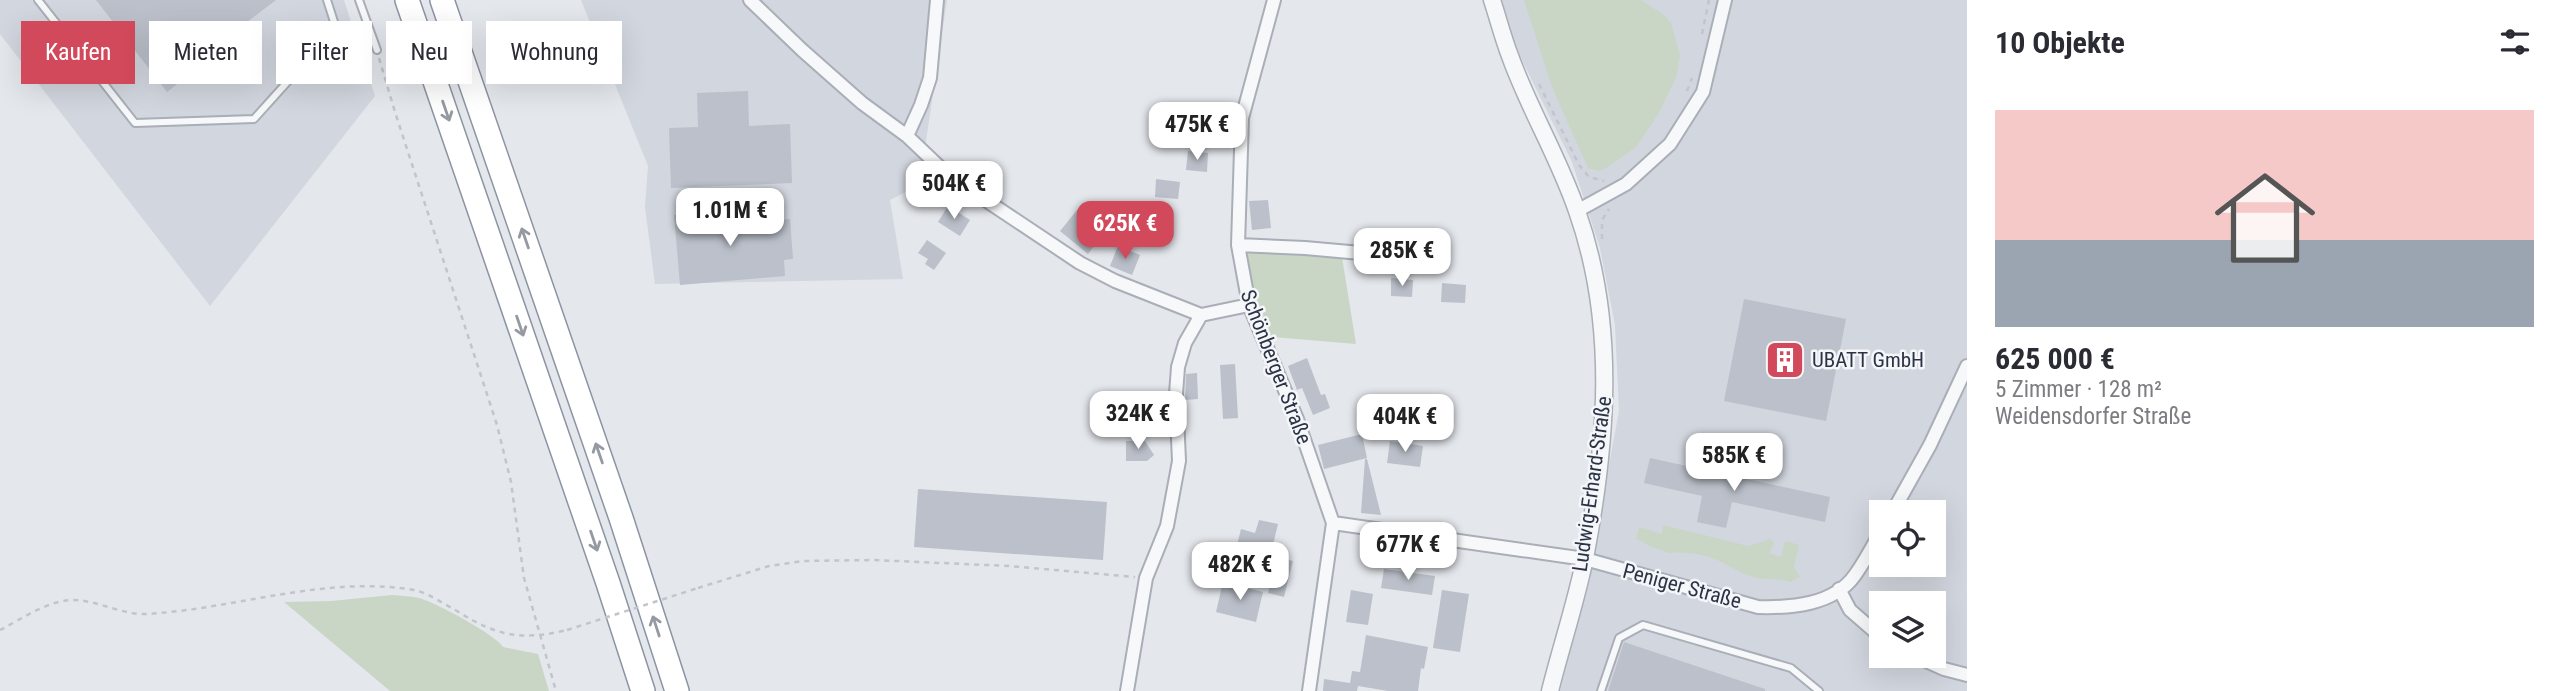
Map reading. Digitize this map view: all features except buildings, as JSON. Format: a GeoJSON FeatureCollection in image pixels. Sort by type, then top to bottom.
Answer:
{"type":"FeatureCollection","features":[{"type":"Feature","properties":{"kind":"highway"},"geometry":{"type":"LineString","coordinates":[[408,0],[643,691]]}},
{"type":"Feature","properties":{"kind":"highway"},"geometry":{"type":"LineString","coordinates":[[442,0],[621,517],[677,691]]}},
{"type":"Feature","properties":{"kind":"street"},"geometry":{"type":"LineString","coordinates":[[750,0],[862,103],[907,136],[948,175],[1080,262],[1115,281],[1201,315],[1249,304]]}},
{"type":"Feature","properties":{"kind":"street"},"geometry":{"type":"LineString","coordinates":[[907,136],[930,79],[937,0]]}},
{"type":"Feature","properties":{"kind":"street","name":"Schönberger Straße"},"geometry":{"type":"LineString","coordinates":[[1274,0],[1242,118],[1238,245],[1249,304],[1297,419],[1334,523],[1309,691]]}},
{"type":"Feature","properties":{"kind":"street","name":"Ludwig-Erhard-Straße"},"geometry":{"type":"LineString","coordinates":[[1492,0],[1509,55],[1577,211],[1592,265],[1604,326],[1605,394],[1585,559],[1550,691]]}},
{"type":"Feature","properties":{"kind":"street"},"geometry":{"type":"LineString","coordinates":[[1577,211],[1626,184],[1670,144],[1703,92],[1725,0]]}},
{"type":"Feature","properties":{"kind":"street"},"geometry":{"type":"LineString","coordinates":[[1238,245],[1305,247],[1416,258]]}},
{"type":"Feature","properties":{"kind":"street"},"geometry":{"type":"LineString","coordinates":[[1127,691],[1146,578],[1167,526],[1179,461],[1176,394],[1178,367],[1185,343],[1201,315]]}},
{"type":"Feature","properties":{"kind":"street"},"geometry":{"type":"LineString","coordinates":[[1899,500],[1930,445],[1967,366]]}},
{"type":"Feature","properties":{"kind":"street","name":"Peniger Straße"},"geometry":{"type":"LineString","coordinates":[[1334,523],[1585,559],[1758,607],[1785,608],[1802,605],[1839,589]]}},
{"type":"Feature","properties":{"kind":"street"},"geometry":{"type":"LineString","coordinates":[[1869,551],[1854,577],[1839,589],[1850,610],[1869,627]]}},
{"type":"Feature","properties":{"kind":"street"},"geometry":{"type":"LineString","coordinates":[[1942,668],[1967,675]]}},
{"type":"Feature","properties":{"kind":"lane"},"geometry":{"type":"LineString","coordinates":[[38,0],[135,123],[254,119],[336,28],[327,0]]}},
{"type":"Feature","properties":{"kind":"lane"},"geometry":{"type":"LineString","coordinates":[[359,0],[377,50]]}},
{"type":"Feature","properties":{"kind":"lane"},"geometry":{"type":"LineString","coordinates":[[1601,691],[1619,638],[1643,625],[1791,668],[1819,691]]}},
{"type":"Feature","properties":{"kind":"path"},"geometry":{"type":"LineString","coordinates":[[1700,44],[1709,0]]}},
{"type":"Feature","properties":{"kind":"path"},"geometry":{"type":"LineString","coordinates":[[377,50],[497,425],[511,482],[524,578],[556,691]]}},
{"type":"Feature","properties":{"kind":"path"},"geometry":{"type":"LineString","coordinates":[[1684,99],[1695,68]]}},
{"type":"Feature","properties":{"kind":"path"},"geometry":{"type":"LineString","coordinates":[[0,630],[53,604],[74,600],[143,614],[344,586],[376,586],[418,591],[499,633],[541,636],[760,568],[802,561],[874,560],[1146,578]]}},
{"type":"Feature","properties":{"kind":"shaded area"},"geometry":{"type":"Polygon","coordinates":[[[0,0],[344,0],[351,21],[276,21],[276,84],[371,84],[375,96],[210,306],[39,84],[135,84],[135,21],[21,21],[21,61],[0,34],[0,0]]]}},
{"type":"Feature","properties":{"kind":"shaded area"},"geometry":{"type":"Polygon","coordinates":[[[581,0],[947,0],[926,141],[929,180],[890,200],[903,279],[655,284],[645,207],[648,166],[615,84],[622,84],[622,21],[589,21],[581,0]]]}},
{"type":"Feature","properties":{"kind":"shaded area"},"geometry":{"type":"Polygon","coordinates":[[[1500,0],[1967,0],[1967,691],[1560,691],[1588,577],[1619,411],[1615,325],[1600,248],[1572,162],[1521,58],[1500,0]]]}},
{"type":"Feature","properties":{"kind":"green space"},"geometry":{"type":"Polygon","coordinates":[[[1524,0],[1641,0],[1671,23],[1680,55],[1677,75],[1659,113],[1636,147],[1608,167],[1599,171],[1588,168],[1552,87],[1524,0]]]}},
{"type":"Feature","properties":{"kind":"green space"},"geometry":{"type":"Polygon","coordinates":[[[1238,245],[1341,251],[1356,344],[1262,336],[1238,245]]]}},
{"type":"Feature","properties":{"kind":"green space"},"geometry":{"type":"Polygon","coordinates":[[[1663,525],[1748,546],[1770,539],[1774,543],[1769,553],[1781,557],[1785,541],[1799,545],[1794,567],[1800,577],[1790,582],[1761,579],[1742,573],[1713,558],[1683,552],[1668,553],[1636,539],[1639,527],[1662,534],[1663,525]]]}},
{"type":"Feature","properties":{"kind":"green space"},"geometry":{"type":"Polygon","coordinates":[[[392,595],[416,597],[426,601],[478,627],[503,647],[538,654],[549,691],[390,691],[284,602],[392,595]]]}},
{"type":"Feature","properties":{"kind":"place","name":"UBATT GmbH"},"geometry":{"type":"Point","coordinates":[1785,360]}}]}
